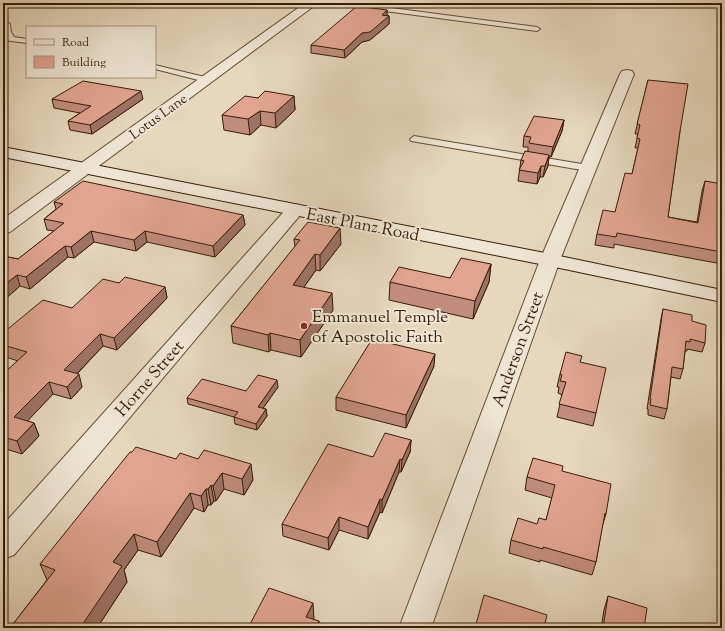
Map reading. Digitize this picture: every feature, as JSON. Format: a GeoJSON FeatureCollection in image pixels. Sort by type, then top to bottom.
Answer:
{"type":"FeatureCollection","features":[{"type":"Feature","properties":{"kind":"street","name":"Lotus Lane"},"geometry":{"type":"LineString","coordinates":[[3,228],[312,3]]}},
{"type":"Feature","properties":{"kind":"street","name":"Anderson Street"},"geometry":{"type":"LineString","coordinates":[[415,628],[550,260],[627,74]]}},
{"type":"Feature","properties":{"kind":"street","name":"East Planz Road"},"geometry":{"type":"LineString","coordinates":[[3,152],[550,260],[722,296]]}},
{"type":"Feature","properties":{"kind":"street","name":"Horne Street"},"geometry":{"type":"LineString","coordinates":[[3,546],[295,210]]}},
{"type":"Feature","properties":{"kind":"lane"},"geometry":{"type":"LineString","coordinates":[[339,3],[537,29]]}},
{"type":"Feature","properties":{"kind":"lane"},"geometry":{"type":"LineString","coordinates":[[3,22],[7,24],[8,32],[12,39]]}},
{"type":"Feature","properties":{"kind":"lane"},"geometry":{"type":"LineString","coordinates":[[3,38],[26,41]]}},
{"type":"Feature","properties":{"kind":"lane"},"geometry":{"type":"LineString","coordinates":[[156,67],[179,73],[188,77],[206,80]]}},
{"type":"Feature","properties":{"kind":"lane"},"geometry":{"type":"LineString","coordinates":[[414,140],[588,168]]}},
{"type":"Feature","properties":{"kind":"building"},"geometry":{"type":"Polygon","coordinates":[[[357,6],[387,10],[382,15],[389,16],[370,32],[362,33],[344,50],[311,45],[357,6]]]}},
{"type":"Feature","properties":{"kind":"building"},"geometry":{"type":"Polygon","coordinates":[[[648,80],[688,84],[668,217],[698,223],[705,181],[722,184],[722,252],[617,233],[616,237],[597,234],[603,210],[615,212],[625,173],[632,174],[640,139],[637,138],[640,125],[637,124],[648,80]]]}},
{"type":"Feature","properties":{"kind":"building"},"geometry":{"type":"Polygon","coordinates":[[[83,81],[141,91],[90,125],[68,121],[91,106],[52,99],[83,81]]]}},
{"type":"Feature","properties":{"kind":"building"},"geometry":{"type":"Polygon","coordinates":[[[265,91],[294,96],[275,113],[260,111],[248,119],[222,115],[245,96],[258,98],[265,91]]]}},
{"type":"Feature","properties":{"kind":"building"},"geometry":{"type":"Polygon","coordinates":[[[534,116],[564,120],[553,147],[529,143],[531,137],[524,136],[534,116]]]}},
{"type":"Feature","properties":{"kind":"building"},"geometry":{"type":"Polygon","coordinates":[[[525,151],[549,155],[545,166],[541,166],[538,173],[519,170],[524,161],[521,160],[525,151]]]}},
{"type":"Feature","properties":{"kind":"building"},"geometry":{"type":"Polygon","coordinates":[[[83,181],[243,215],[213,246],[145,231],[134,240],[91,231],[71,247],[65,246],[26,277],[17,275],[3,286],[3,256],[18,259],[64,223],[44,219],[63,204],[54,202],[83,181]]]}},
{"type":"Feature","properties":{"kind":"building"},"geometry":{"type":"Polygon","coordinates":[[[308,222],[340,228],[320,255],[315,254],[293,285],[332,293],[300,340],[270,333],[268,335],[231,326],[300,240],[294,239],[308,222]]]}},
{"type":"Feature","properties":{"kind":"building"},"geometry":{"type":"Polygon","coordinates":[[[461,258],[491,264],[475,301],[390,282],[399,267],[450,278],[461,258]]]}},
{"type":"Feature","properties":{"kind":"building"},"geometry":{"type":"Polygon","coordinates":[[[125,277],[165,287],[114,338],[100,334],[64,370],[79,374],[67,387],[49,382],[14,417],[34,423],[17,441],[3,437],[3,374],[27,352],[3,345],[3,333],[43,300],[72,308],[103,279],[119,283],[125,277]]]}},
{"type":"Feature","properties":{"kind":"building"},"geometry":{"type":"Polygon","coordinates":[[[663,309],[692,315],[692,321],[706,325],[705,343],[690,339],[690,342],[686,341],[683,369],[672,367],[667,409],[650,405],[663,309]]]}},
{"type":"Feature","properties":{"kind":"building"},"geometry":{"type":"Polygon","coordinates":[[[372,339],[435,354],[406,415],[336,397],[372,339]]]}},
{"type":"Feature","properties":{"kind":"building"},"geometry":{"type":"Polygon","coordinates":[[[566,352],[582,356],[580,362],[606,368],[596,413],[559,404],[566,382],[560,381],[562,375],[560,374],[566,352]]]}},
{"type":"Feature","properties":{"kind":"building"},"geometry":{"type":"Polygon","coordinates":[[[258,375],[277,380],[258,407],[266,409],[256,424],[234,417],[238,412],[187,398],[202,379],[246,391],[258,375]]]}},
{"type":"Feature","properties":{"kind":"building"},"geometry":{"type":"Polygon","coordinates":[[[385,433],[411,440],[402,460],[400,459],[382,500],[380,499],[368,527],[339,517],[328,538],[282,524],[328,444],[373,457],[385,433]]]}},
{"type":"Feature","properties":{"kind":"building"},"geometry":{"type":"Polygon","coordinates":[[[136,447],[176,459],[180,453],[198,459],[204,450],[251,464],[242,479],[222,473],[213,486],[211,485],[208,489],[206,489],[201,496],[190,493],[157,542],[134,534],[113,562],[122,566],[80,628],[10,628],[55,570],[40,564],[130,452],[132,452],[136,447]]]}},
{"type":"Feature","properties":{"kind":"building"},"geometry":{"type":"Polygon","coordinates":[[[533,458],[563,466],[562,471],[611,484],[596,562],[543,547],[543,549],[511,540],[518,518],[537,524],[539,518],[546,520],[555,485],[527,477],[533,458]]]}},
{"type":"Feature","properties":{"kind":"building"},"geometry":{"type":"Polygon","coordinates":[[[269,588],[313,603],[306,617],[319,621],[316,628],[248,628],[269,588]]]}},
{"type":"Feature","properties":{"kind":"building"},"geometry":{"type":"Polygon","coordinates":[[[484,595],[547,615],[544,628],[475,628],[484,595]]]}},
{"type":"Feature","properties":{"kind":"building"},"geometry":{"type":"Polygon","coordinates":[[[608,596],[647,608],[644,628],[603,628],[608,596]]]}},
{"type":"Feature","properties":{"kind":"building"},"geometry":{"type":"Polygon","coordinates":[[[693,624],[707,628],[693,628],[693,624]]]}},
{"type":"Feature","properties":{"kind":"place","name":"Emmanuel Temple of Apostolic Faith"},"geometry":{"type":"Point","coordinates":[304,326]}}]}
